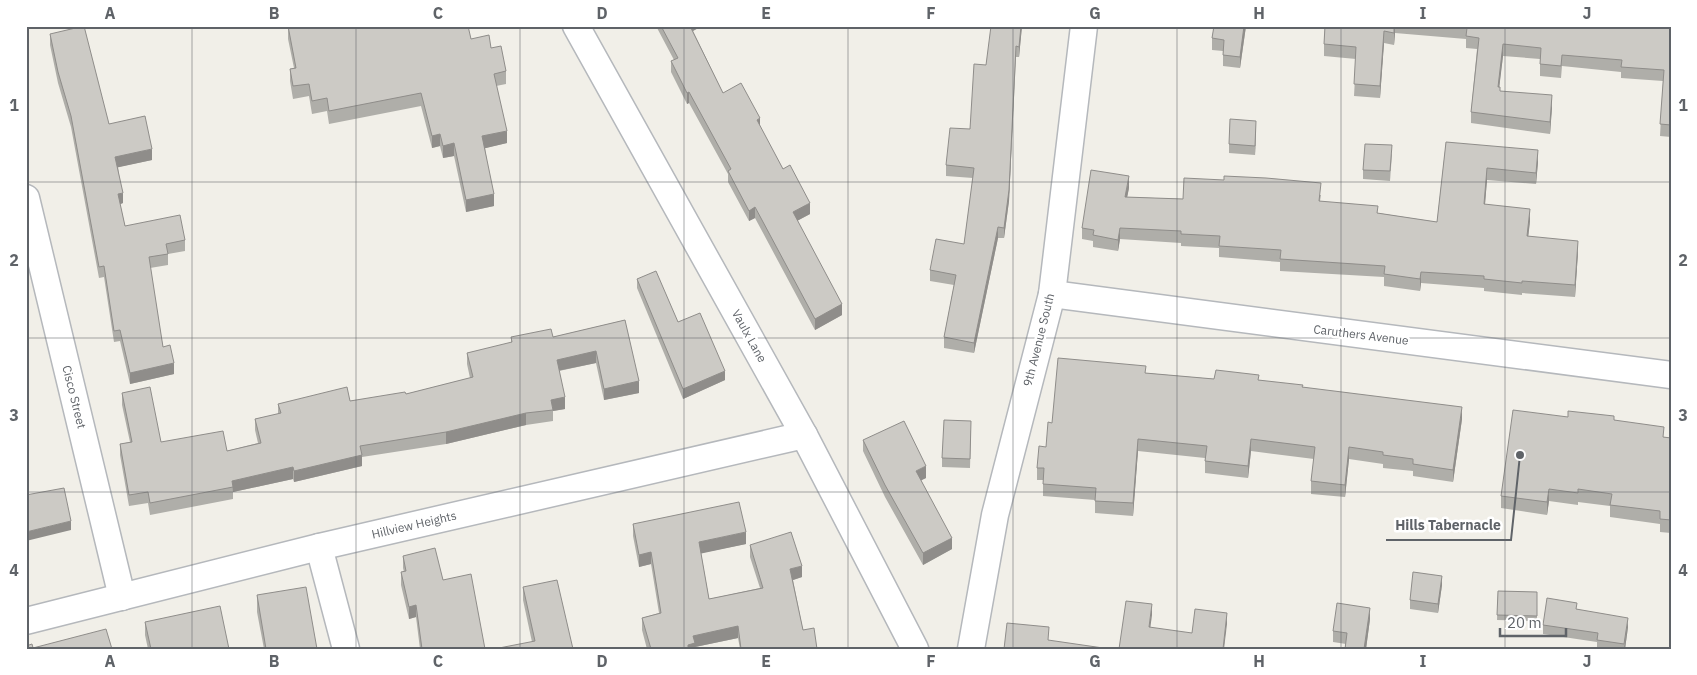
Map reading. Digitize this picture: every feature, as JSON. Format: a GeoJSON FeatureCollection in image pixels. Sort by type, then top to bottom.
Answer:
{"type":"FeatureCollection","features":[{"type":"Feature","properties":{"kind":"street","name":"Vaulx Lane"},"geometry":{"type":"LineString","coordinates":[[576,26],[804,435],[915,649]]}},
{"type":"Feature","properties":{"kind":"street","name":"9th Avenue South"},"geometry":{"type":"LineString","coordinates":[[971,649],[996,515],[1052,294],[1084,26]]}},
{"type":"Feature","properties":{"kind":"street","name":"Cisco Street"},"geometry":{"type":"LineString","coordinates":[[26,198],[122,597]]}},
{"type":"Feature","properties":{"kind":"street","name":"Caruthers Avenue"},"geometry":{"type":"LineString","coordinates":[[1052,294],[1671,375]]}},
{"type":"Feature","properties":{"kind":"street","name":"Hillview Heights"},"geometry":{"type":"LineString","coordinates":[[26,621],[320,547],[804,435]]}},
{"type":"Feature","properties":{"kind":"street"},"geometry":{"type":"LineString","coordinates":[[320,547],[346,649]]}},
{"type":"Feature","properties":{"kind":"building"},"geometry":{"type":"Polygon","coordinates":[[[84,26],[109,124],[145,116],[152,149],[115,157],[123,193],[118,194],[125,226],[180,215],[185,240],[166,244],[168,254],[149,257],[163,347],[170,345],[174,363],[130,373],[120,330],[114,331],[104,266],[99,267],[71,116],[58,72],[50,34],[84,26]]]}},
{"type":"Feature","properties":{"kind":"building"},"geometry":{"type":"Polygon","coordinates":[[[288,26],[468,26],[471,39],[489,35],[491,48],[501,46],[506,71],[494,74],[507,131],[482,136],[494,194],[466,200],[454,143],[443,146],[440,134],[432,136],[421,93],[329,111],[327,98],[312,101],[309,84],[293,86],[290,69],[296,68],[288,26]]]}},
{"type":"Feature","properties":{"kind":"building"},"geometry":{"type":"Polygon","coordinates":[[[661,26],[690,26],[723,93],[741,83],[760,118],[757,120],[783,169],[790,165],[810,203],[793,212],[842,304],[815,319],[755,207],[749,211],[728,171],[731,169],[689,92],[687,93],[671,61],[678,58],[661,26]]]}},
{"type":"Feature","properties":{"kind":"building"},"geometry":{"type":"Polygon","coordinates":[[[991,26],[1021,26],[1019,47],[1016,46],[1009,190],[1004,228],[998,227],[974,343],[944,337],[956,275],[930,270],[936,239],[964,244],[974,168],[946,165],[950,128],[970,129],[974,64],[986,65],[991,26]]]}},
{"type":"Feature","properties":{"kind":"building"},"geometry":{"type":"Polygon","coordinates":[[[1214,26],[1244,26],[1240,57],[1223,55],[1224,40],[1212,38],[1214,26]]]}},
{"type":"Feature","properties":{"kind":"building"},"geometry":{"type":"Polygon","coordinates":[[[1325,26],[1394,26],[1394,33],[1384,31],[1380,86],[1354,84],[1356,47],[1324,44],[1325,26]]]}},
{"type":"Feature","properties":{"kind":"building"},"geometry":{"type":"Polygon","coordinates":[[[1452,26],[1671,26],[1671,125],[1660,124],[1664,70],[1621,67],[1622,60],[1562,55],[1561,66],[1540,64],[1541,48],[1503,44],[1498,87],[1500,87],[1500,91],[1552,95],[1550,122],[1471,112],[1479,38],[1466,36],[1467,28],[1452,26]]]}},
{"type":"Feature","properties":{"kind":"building"},"geometry":{"type":"Polygon","coordinates":[[[1230,119],[1256,121],[1255,146],[1229,144],[1230,119]]]}},
{"type":"Feature","properties":{"kind":"building"},"geometry":{"type":"Polygon","coordinates":[[[1446,142],[1538,150],[1536,173],[1487,168],[1484,204],[1530,209],[1527,236],[1578,241],[1575,285],[1522,281],[1522,283],[1484,279],[1484,276],[1421,272],[1420,279],[1384,274],[1385,266],[1280,259],[1281,250],[1219,246],[1220,236],[1181,234],[1181,231],[1120,228],[1118,240],[1093,235],[1094,230],[1082,228],[1091,170],[1129,176],[1125,197],[1183,199],[1184,178],[1224,180],[1224,176],[1266,178],[1321,183],[1319,201],[1378,206],[1377,213],[1437,222],[1446,142]]]}},
{"type":"Feature","properties":{"kind":"building"},"geometry":{"type":"Polygon","coordinates":[[[1365,144],[1392,145],[1390,171],[1363,170],[1365,144]]]}},
{"type":"Feature","properties":{"kind":"building"},"geometry":{"type":"Polygon","coordinates":[[[656,271],[678,322],[700,313],[725,371],[683,389],[637,279],[656,271]]]}},
{"type":"Feature","properties":{"kind":"building"},"geometry":{"type":"Polygon","coordinates":[[[625,320],[639,381],[604,389],[596,351],[557,360],[565,397],[551,400],[553,410],[526,413],[446,432],[360,446],[362,455],[294,471],[293,467],[232,481],[233,487],[150,503],[148,492],[129,495],[120,444],[132,442],[122,393],[150,387],[161,442],[223,431],[227,451],[261,443],[255,419],[281,413],[278,404],[347,387],[350,401],[405,392],[406,394],[473,377],[467,353],[512,342],[511,337],[551,329],[553,337],[625,320]]]}},
{"type":"Feature","properties":{"kind":"building"},"geometry":{"type":"Polygon","coordinates":[[[1058,358],[1146,366],[1145,373],[1214,379],[1216,370],[1259,375],[1258,380],[1303,385],[1302,387],[1462,407],[1453,470],[1413,464],[1413,459],[1383,455],[1383,452],[1349,447],[1345,485],[1311,481],[1315,447],[1251,439],[1248,466],[1205,461],[1207,446],[1138,439],[1133,503],[1095,501],[1096,488],[1043,484],[1044,468],[1037,468],[1039,446],[1046,447],[1048,422],[1052,423],[1058,358]]]}},
{"type":"Feature","properties":{"kind":"building"},"geometry":{"type":"Polygon","coordinates":[[[1513,410],[1568,417],[1568,411],[1614,416],[1614,420],[1664,427],[1663,437],[1671,438],[1671,520],[1660,519],[1660,511],[1610,505],[1612,494],[1578,489],[1578,493],[1549,489],[1547,502],[1501,496],[1513,410]]]}},
{"type":"Feature","properties":{"kind":"building"},"geometry":{"type":"Polygon","coordinates":[[[944,420],[971,421],[970,459],[942,458],[944,420]]]}},
{"type":"Feature","properties":{"kind":"building"},"geometry":{"type":"Polygon","coordinates":[[[904,421],[926,466],[916,471],[952,538],[923,553],[885,485],[863,440],[904,421]]]}},
{"type":"Feature","properties":{"kind":"building"},"geometry":{"type":"Polygon","coordinates":[[[64,488],[71,521],[26,532],[26,495],[64,488]]]}},
{"type":"Feature","properties":{"kind":"building"},"geometry":{"type":"Polygon","coordinates":[[[739,502],[746,532],[699,542],[709,599],[763,588],[750,545],[791,532],[802,566],[790,569],[803,630],[814,628],[817,649],[741,649],[738,626],[693,636],[695,643],[688,645],[688,649],[651,649],[642,618],[661,613],[651,552],[639,555],[633,524],[739,502]]]}},
{"type":"Feature","properties":{"kind":"building"},"geometry":{"type":"Polygon","coordinates":[[[435,548],[443,580],[471,574],[485,649],[422,649],[416,605],[409,607],[401,572],[406,571],[403,556],[435,548]]]}},
{"type":"Feature","properties":{"kind":"building"},"geometry":{"type":"Polygon","coordinates":[[[1413,572],[1442,576],[1438,604],[1410,600],[1413,572]]]}},
{"type":"Feature","properties":{"kind":"building"},"geometry":{"type":"Polygon","coordinates":[[[557,580],[573,649],[494,649],[535,641],[523,587],[557,580]]]}},
{"type":"Feature","properties":{"kind":"building"},"geometry":{"type":"Polygon","coordinates":[[[306,587],[317,649],[266,649],[257,595],[306,587]]]}},
{"type":"Feature","properties":{"kind":"building"},"geometry":{"type":"Polygon","coordinates":[[[1498,591],[1537,592],[1537,616],[1497,615],[1498,591]]]}},
{"type":"Feature","properties":{"kind":"building"},"geometry":{"type":"Polygon","coordinates":[[[1547,598],[1577,603],[1576,609],[1628,618],[1624,644],[1597,640],[1598,633],[1543,625],[1547,598]]]}},
{"type":"Feature","properties":{"kind":"building"},"geometry":{"type":"Polygon","coordinates":[[[1126,601],[1152,604],[1149,627],[1192,633],[1195,609],[1227,613],[1223,649],[1119,649],[1126,601]]]}},
{"type":"Feature","properties":{"kind":"building"},"geometry":{"type":"Polygon","coordinates":[[[1337,603],[1370,608],[1364,649],[1345,649],[1347,633],[1333,631],[1337,603]]]}},
{"type":"Feature","properties":{"kind":"building"},"geometry":{"type":"Polygon","coordinates":[[[220,606],[229,649],[151,649],[145,622],[220,606]]]}},
{"type":"Feature","properties":{"kind":"building"},"geometry":{"type":"Polygon","coordinates":[[[1007,623],[1049,627],[1048,640],[1110,649],[1004,649],[1007,623]]]}},
{"type":"Feature","properties":{"kind":"building"},"geometry":{"type":"Polygon","coordinates":[[[106,629],[112,649],[26,649],[26,646],[32,644],[33,648],[106,629]]]}},
{"type":"Feature","properties":{"kind":"place","name":"Hills Tabernacle"},"geometry":{"type":"Point","coordinates":[1520,455]}}]}
